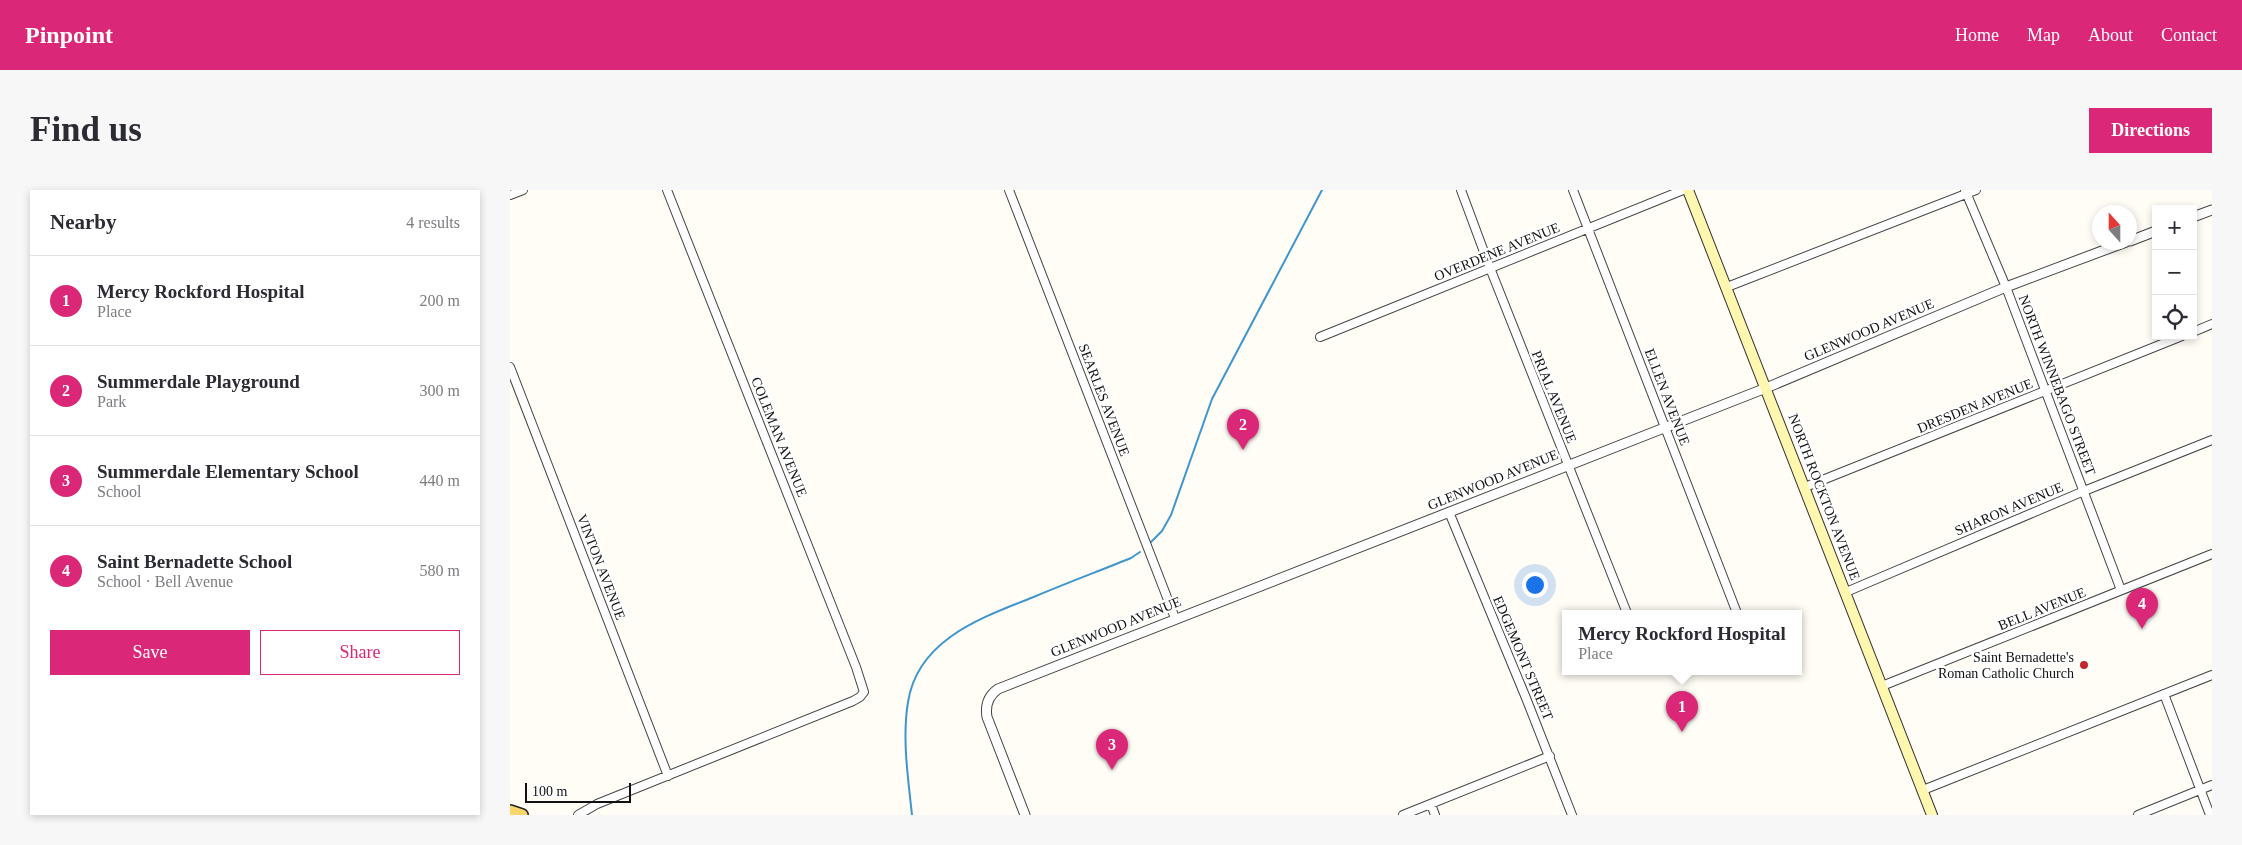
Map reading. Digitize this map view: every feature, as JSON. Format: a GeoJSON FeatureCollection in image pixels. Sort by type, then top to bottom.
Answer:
{"type":"FeatureCollection","features":[{"type":"Feature","properties":{"kind":"main road","name":"NORTH ROCKTON AVENUE"},"geometry":{"type":"LineString","coordinates":[[1688,190],[1932,815]]}},
{"type":"Feature","properties":{"kind":"main road"},"geometry":{"type":"LineString","coordinates":[[510,811],[522,815]]}},
{"type":"Feature","properties":{"kind":"street"},"geometry":{"type":"LineString","coordinates":[[510,195],[523,190]]}},
{"type":"Feature","properties":{"kind":"street","name":"COLEMAN AVENUE"},"geometry":{"type":"LineString","coordinates":[[667,190],[862,683],[863,694],[853,702],[668,776]]}},
{"type":"Feature","properties":{"kind":"street","name":"SEARLES AVENUE"},"geometry":{"type":"LineString","coordinates":[[1009,190],[1175,618]]}},
{"type":"Feature","properties":{"kind":"street","name":"PRIAL AVENUE"},"geometry":{"type":"LineString","coordinates":[[1461,190],[1625,610]]}},
{"type":"Feature","properties":{"kind":"street","name":"ELLEN AVENUE"},"geometry":{"type":"LineString","coordinates":[[1573,190],[1736,610]]}},
{"type":"Feature","properties":{"kind":"street","name":"OVERDENE AVENUE"},"geometry":{"type":"LineString","coordinates":[[1320,338],[1683,190]]}},
{"type":"Feature","properties":{"kind":"street"},"geometry":{"type":"LineString","coordinates":[[1727,287],[1966,192],[1976,190]]}},
{"type":"Feature","properties":{"kind":"street","name":"NORTH WINNEBAGO STREET"},"geometry":{"type":"LineString","coordinates":[[1966,192],[2006,287],[2121,590]]}},
{"type":"Feature","properties":{"kind":"street"},"geometry":{"type":"LineString","coordinates":[[2197,216],[2212,210]]}},
{"type":"Feature","properties":{"kind":"street"},"geometry":{"type":"LineString","coordinates":[[2137,238],[2152,233]]}},
{"type":"Feature","properties":{"kind":"street","name":"GLENWOOD AVENUE"},"geometry":{"type":"LineString","coordinates":[[1025,815],[987,717],[986,708],[993,693],[1007,685],[1766,388],[2006,287],[2105,250]]}},
{"type":"Feature","properties":{"kind":"street"},"geometry":{"type":"LineString","coordinates":[[2197,330],[2212,324]]}},
{"type":"Feature","properties":{"kind":"street","name":"DRESDEN AVENUE"},"geometry":{"type":"LineString","coordinates":[[1805,487],[2172,340]]}},
{"type":"Feature","properties":{"kind":"street","name":"VINTON AVENUE"},"geometry":{"type":"LineString","coordinates":[[510,367],[668,776]]}},
{"type":"Feature","properties":{"kind":"street","name":"SHARON AVENUE"},"geometry":{"type":"LineString","coordinates":[[1846,592],[2084,491],[2212,440]]}},
{"type":"Feature","properties":{"kind":"street","name":"EDGEMONT STREET"},"geometry":{"type":"LineString","coordinates":[[1448,512],[1550,756],[1572,815]]}},
{"type":"Feature","properties":{"kind":"street","name":"BELL AVENUE"},"geometry":{"type":"LineString","coordinates":[[1882,686],[2212,554]]}},
{"type":"Feature","properties":{"kind":"street"},"geometry":{"type":"LineString","coordinates":[[1923,790],[2212,675]]}},
{"type":"Feature","properties":{"kind":"street"},"geometry":{"type":"LineString","coordinates":[[2164,694],[2210,815]]}},
{"type":"Feature","properties":{"kind":"street"},"geometry":{"type":"LineString","coordinates":[[1403,815],[1550,756]]}},
{"type":"Feature","properties":{"kind":"street"},"geometry":{"type":"LineString","coordinates":[[579,814],[597,804],[668,776]]}},
{"type":"Feature","properties":{"kind":"street"},"geometry":{"type":"LineString","coordinates":[[2138,815],[2212,785]]}},
{"type":"Feature","properties":{"kind":"street"},"geometry":{"type":"LineString","coordinates":[[1431,804],[1435,815]]}},
{"type":"Feature","properties":{"kind":"waterway"},"geometry":{"type":"LineString","coordinates":[[1151,542],[1162,531],[1171,515],[1212,399],[1322,190]]}},
{"type":"Feature","properties":{"kind":"waterway"},"geometry":{"type":"LineString","coordinates":[[912,815],[906,758],[906,716],[914,680],[925,661],[939,646],[975,622],[995,612],[1131,558],[1140,552]]}},
{"type":"Feature","properties":{"kind":"place","name":"Summerdale Playground"},"geometry":{"type":"Point","coordinates":[1243,450]}},
{"type":"Feature","properties":{"kind":"place","name":"Saint Bernadette School"},"geometry":{"type":"Point","coordinates":[2142,629]}},
{"type":"Feature","properties":{"kind":"place","name":"Saint Bernadette's Roman Catholic Church"},"geometry":{"type":"Point","coordinates":[2084,665]}},
{"type":"Feature","properties":{"kind":"place","name":"Mercy Rockford Hospital"},"geometry":{"type":"Point","coordinates":[1682,732]}},
{"type":"Feature","properties":{"kind":"place","name":"Summerdale Elementary School"},"geometry":{"type":"Point","coordinates":[1112,770]}}]}
